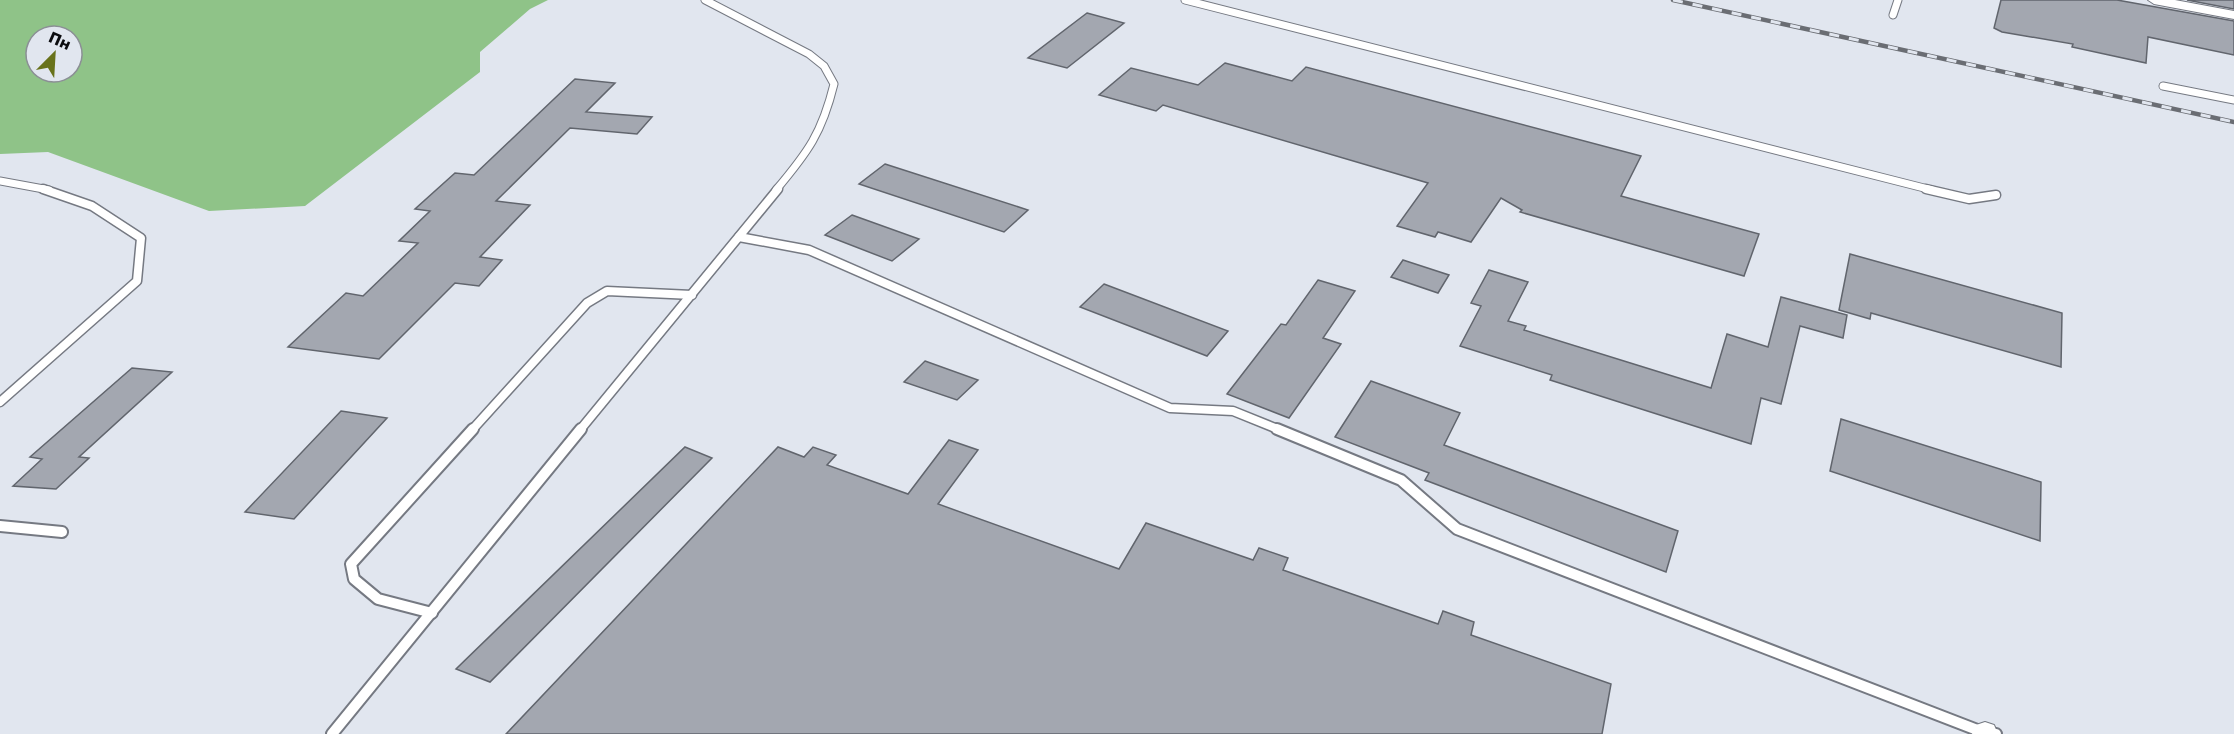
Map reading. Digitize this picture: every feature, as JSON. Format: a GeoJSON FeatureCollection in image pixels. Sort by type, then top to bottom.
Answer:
{"type":"FeatureCollection","features":[{"type":"Feature","properties":{"kind":"street"},"geometry":{"type":"LineString","coordinates":[[2154,0],[2234,15]]}},
{"type":"Feature","properties":{"kind":"lane"},"geometry":{"type":"LineString","coordinates":[[332,734],[810,149],[826,118],[834,84],[824,65],[797,46],[753,27],[705,0]]}},
{"type":"Feature","properties":{"kind":"lane"},"geometry":{"type":"LineString","coordinates":[[1185,0],[1847,170],[1969,199],[1996,195]]}},
{"type":"Feature","properties":{"kind":"lane"},"geometry":{"type":"LineString","coordinates":[[1893,15],[1898,0]]}},
{"type":"Feature","properties":{"kind":"lane"},"geometry":{"type":"LineString","coordinates":[[2163,86],[2234,100]]}},
{"type":"Feature","properties":{"kind":"lane"},"geometry":{"type":"LineString","coordinates":[[0,181],[40,186],[81,200],[116,218],[141,238],[137,281],[0,402]]}},
{"type":"Feature","properties":{"kind":"lane"},"geometry":{"type":"LineString","coordinates":[[739,237],[809,250],[1170,408],[1233,411],[1401,480],[1457,529],[1984,734],[1996,734]]}},
{"type":"Feature","properties":{"kind":"lane"},"geometry":{"type":"LineString","coordinates":[[432,613],[378,599],[354,579],[351,564],[587,303],[607,291],[692,295]]}},
{"type":"Feature","properties":{"kind":"lane"},"geometry":{"type":"LineString","coordinates":[[0,526],[62,532]]}},
{"type":"Feature","properties":{"kind":"green space"},"geometry":{"type":"Polygon","coordinates":[[[0,0],[548,0],[530,9],[480,52],[480,72],[305,206],[209,211],[48,152],[0,154],[0,0]]]}},
{"type":"Feature","properties":{"kind":"building"},"geometry":{"type":"Polygon","coordinates":[[[2001,0],[2117,0],[2234,21],[2234,55],[2148,37],[2146,63],[2072,47],[2073,44],[2002,32],[1994,28],[2001,0]]]}},
{"type":"Feature","properties":{"kind":"building"},"geometry":{"type":"Polygon","coordinates":[[[2187,0],[2234,0],[2234,9],[2187,0]]]}},
{"type":"Feature","properties":{"kind":"building"},"geometry":{"type":"Polygon","coordinates":[[[1087,13],[1124,23],[1067,68],[1028,58],[1087,13]]]}},
{"type":"Feature","properties":{"kind":"building"},"geometry":{"type":"Polygon","coordinates":[[[1225,63],[1292,81],[1306,67],[1641,156],[1621,196],[1759,234],[1744,276],[1520,212],[1522,210],[1501,198],[1471,242],[1438,232],[1435,237],[1397,226],[1428,183],[1163,105],[1156,111],[1099,95],[1131,68],[1198,85],[1225,63]]]}},
{"type":"Feature","properties":{"kind":"building"},"geometry":{"type":"Polygon","coordinates":[[[575,79],[615,83],[586,112],[652,117],[637,134],[570,128],[496,201],[530,205],[480,257],[502,260],[479,286],[455,283],[379,359],[288,347],[346,293],[363,296],[418,243],[399,241],[430,211],[415,209],[455,173],[474,175],[575,79]]]}},
{"type":"Feature","properties":{"kind":"building"},"geometry":{"type":"Polygon","coordinates":[[[885,164],[1028,210],[1004,232],[859,184],[885,164]]]}},
{"type":"Feature","properties":{"kind":"building"},"geometry":{"type":"Polygon","coordinates":[[[852,215],[919,239],[892,261],[825,235],[852,215]]]}},
{"type":"Feature","properties":{"kind":"building"},"geometry":{"type":"Polygon","coordinates":[[[1850,254],[2062,313],[2061,367],[1871,313],[1870,319],[1839,310],[1850,254]]]}},
{"type":"Feature","properties":{"kind":"building"},"geometry":{"type":"Polygon","coordinates":[[[1403,260],[1449,275],[1438,293],[1391,277],[1403,260]]]}},
{"type":"Feature","properties":{"kind":"building"},"geometry":{"type":"Polygon","coordinates":[[[1489,270],[1528,282],[1508,321],[1526,326],[1524,330],[1711,388],[1727,334],[1768,347],[1781,297],[1847,315],[1843,338],[1800,326],[1781,404],[1761,398],[1751,444],[1550,380],[1552,375],[1460,346],[1481,306],[1471,303],[1489,270]]]}},
{"type":"Feature","properties":{"kind":"building"},"geometry":{"type":"Polygon","coordinates":[[[1318,280],[1355,291],[1323,338],[1341,344],[1289,418],[1227,394],[1281,324],[1286,325],[1318,280]]]}},
{"type":"Feature","properties":{"kind":"building"},"geometry":{"type":"Polygon","coordinates":[[[1104,284],[1228,331],[1207,356],[1080,307],[1104,284]]]}},
{"type":"Feature","properties":{"kind":"building"},"geometry":{"type":"Polygon","coordinates":[[[925,361],[978,380],[957,400],[904,382],[925,361]]]}},
{"type":"Feature","properties":{"kind":"building"},"geometry":{"type":"Polygon","coordinates":[[[132,368],[172,372],[79,457],[89,458],[56,489],[13,486],[42,459],[30,457],[132,368]]]}},
{"type":"Feature","properties":{"kind":"building"},"geometry":{"type":"Polygon","coordinates":[[[1371,381],[1460,413],[1444,445],[1678,531],[1666,572],[1425,480],[1429,473],[1335,437],[1371,381]]]}},
{"type":"Feature","properties":{"kind":"building"},"geometry":{"type":"Polygon","coordinates":[[[341,411],[387,418],[294,519],[245,512],[341,411]]]}},
{"type":"Feature","properties":{"kind":"building"},"geometry":{"type":"Polygon","coordinates":[[[1841,419],[2041,482],[2040,541],[1830,471],[1841,419]]]}},
{"type":"Feature","properties":{"kind":"building"},"geometry":{"type":"Polygon","coordinates":[[[949,440],[978,450],[938,504],[1119,569],[1146,523],[1253,560],[1259,548],[1288,558],[1283,570],[1438,624],[1443,611],[1474,622],[1471,635],[1611,684],[1602,734],[506,734],[778,447],[804,457],[813,447],[836,455],[827,465],[908,494],[949,440]]]}},
{"type":"Feature","properties":{"kind":"building"},"geometry":{"type":"Polygon","coordinates":[[[685,447],[712,458],[490,682],[456,669],[685,447]]]}},
{"type":"Feature","properties":{"kind":"railway"},"geometry":{"type":"LineString","coordinates":[[1673,0],[2234,122]]}}]}
